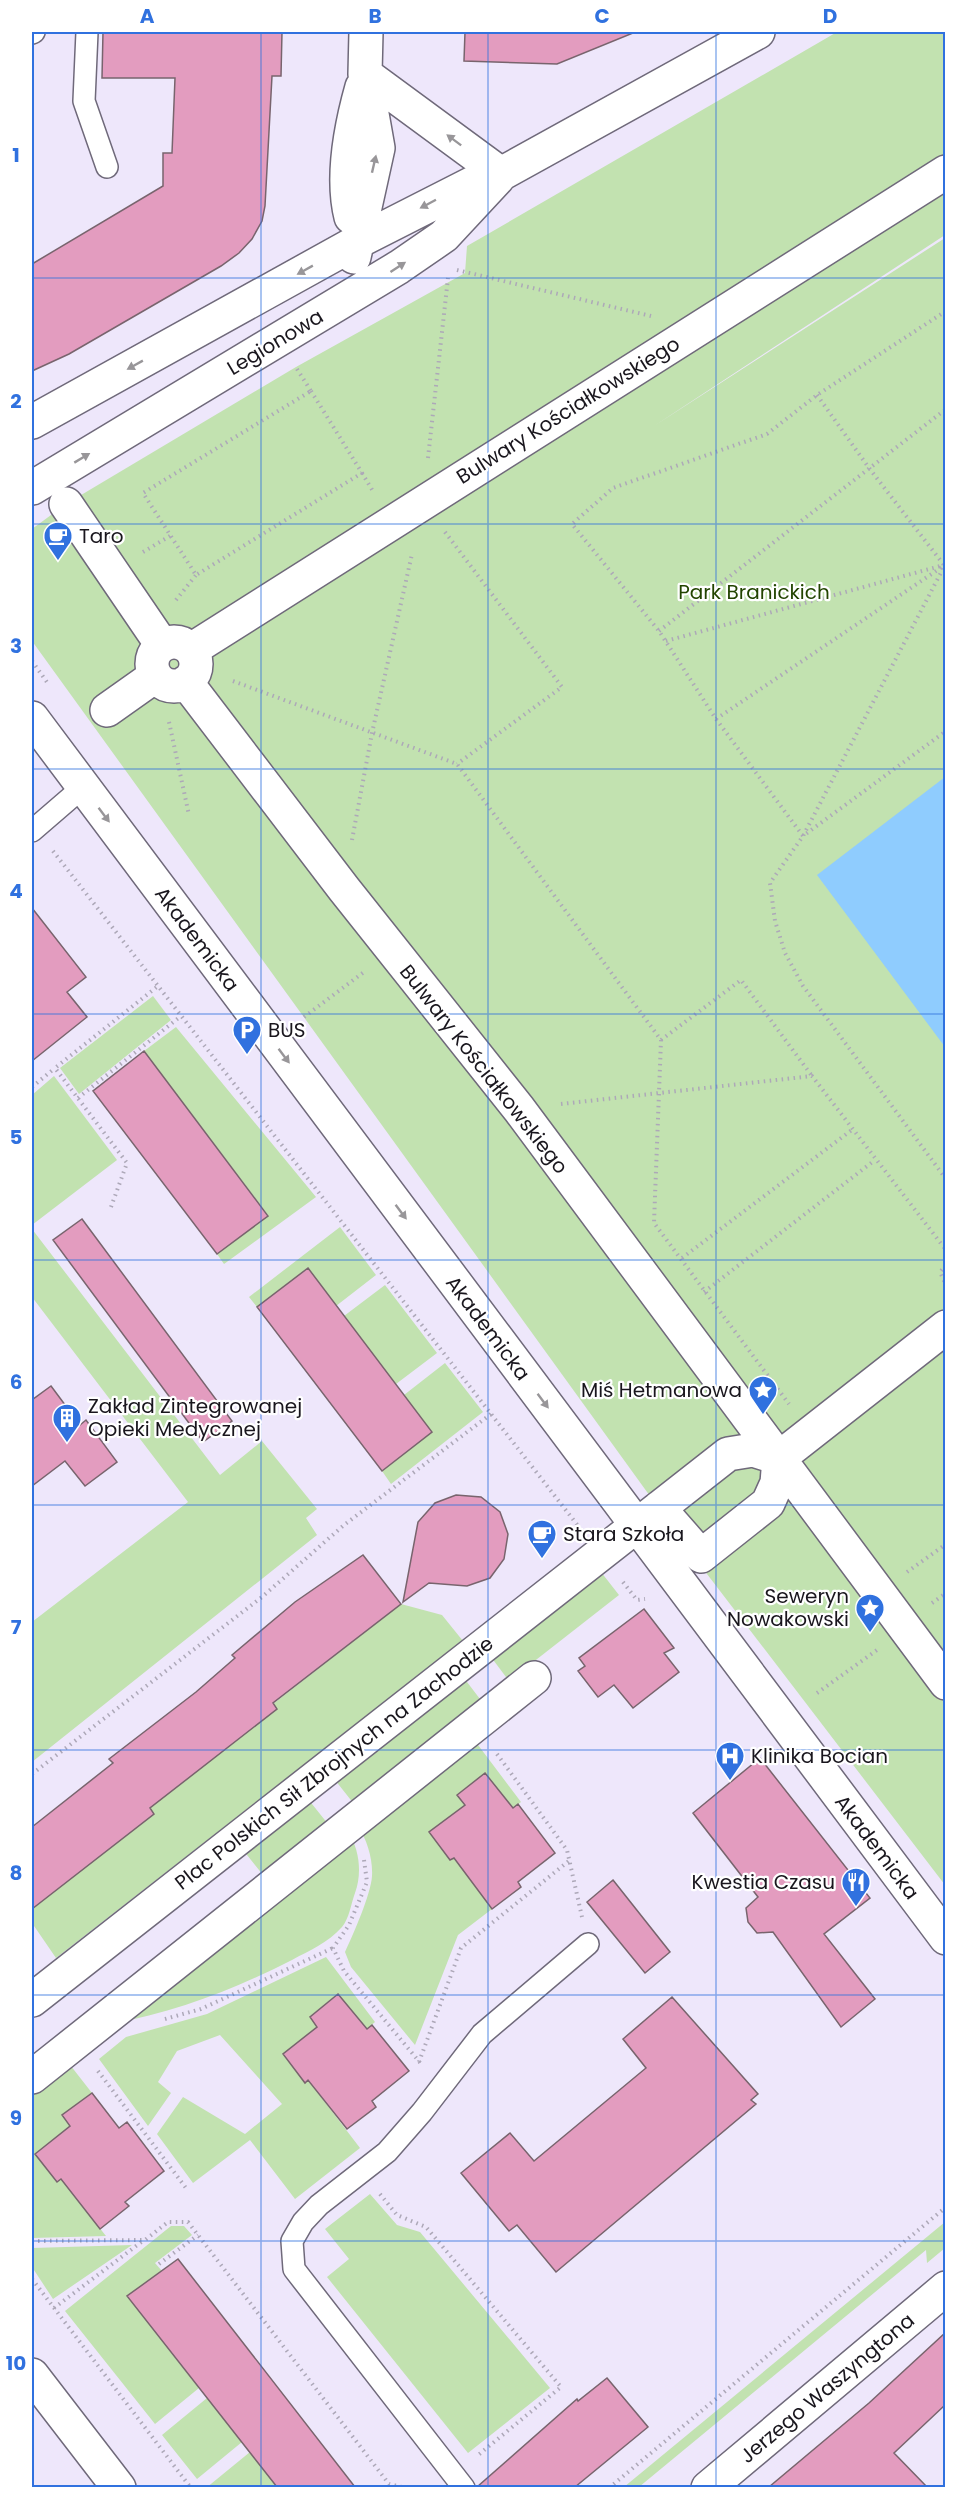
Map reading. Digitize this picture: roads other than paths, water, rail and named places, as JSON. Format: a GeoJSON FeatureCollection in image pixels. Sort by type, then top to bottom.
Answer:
{"type":"FeatureCollection","features":[{"type":"Feature","properties":{"kind":"street"},"geometry":{"type":"LineString","coordinates":[[348,297],[357,242],[348,205],[349,148],[354,115],[365,74],[366,32]]}},
{"type":"Feature","properties":{"kind":"street","name":"Legionowa"},"geometry":{"type":"LineString","coordinates":[[32,422],[357,242],[473,183],[501,174],[758,32]]}},
{"type":"Feature","properties":{"kind":"street"},"geometry":{"type":"LineString","coordinates":[[365,74],[501,174]]}},
{"type":"Feature","properties":{"kind":"street","name":"Bulwary Kościałkowskiego"},"geometry":{"type":"LineString","coordinates":[[107,710],[423,503],[945,172]]}},
{"type":"Feature","properties":{"kind":"street","name":"Legionowa"},"geometry":{"type":"LineString","coordinates":[[32,488],[399,267],[444,236],[501,174]]}},
{"type":"Feature","properties":{"kind":"street","name":"Bulwary Kościałkowskiego"},"geometry":{"type":"LineString","coordinates":[[66,504],[175,667],[392,951],[519,1109],[945,1683]]}},
{"type":"Feature","properties":{"kind":"street","name":"Akademicka"},"geometry":{"type":"LineString","coordinates":[[32,718],[648,1517],[945,1938]]}},
{"type":"Feature","properties":{"kind":"street"},"geometry":{"type":"LineString","coordinates":[[778,1458],[945,1327]]}},
{"type":"Feature","properties":{"kind":"street"},"geometry":{"type":"LineString","coordinates":[[753,1450],[778,1458],[777,1483],[768,1503],[701,1556],[648,1517],[728,1454],[753,1450]]}},
{"type":"Feature","properties":{"kind":"street","name":"Plac Polskich Sił Zbrojnych na Zachodzie"},"geometry":{"type":"LineString","coordinates":[[32,2000],[648,1517]]}},
{"type":"Feature","properties":{"kind":"street"},"geometry":{"type":"LineString","coordinates":[[32,2077],[534,1678]]}},
{"type":"Feature","properties":{"kind":"street","name":"Jerzego Waszyngtona"},"geometry":{"type":"LineString","coordinates":[[708,2487],[945,2288]]}},
{"type":"Feature","properties":{"kind":"street"},"geometry":{"type":"LineString","coordinates":[[32,2374],[119,2487]]}},
{"type":"Feature","properties":{"kind":"lane"},"geometry":{"type":"LineString","coordinates":[[87,32],[84,100],[107,167]]}},
{"type":"Feature","properties":{"kind":"lane"},"geometry":{"type":"LineString","coordinates":[[33,830],[83,787]]}},
{"type":"Feature","properties":{"kind":"lane"},"geometry":{"type":"LineString","coordinates":[[460,2481],[294,2269],[292,2241],[303,2222],[319,2205],[387,2152],[441,2089],[482,2034],[588,1944]]}},
{"type":"Feature","properties":{"kind":"water"},"geometry":{"type":"Polygon","coordinates":[[[945,777],[945,1047],[817,875],[945,777]]]}},
{"type":"Feature","properties":{"kind":"place","name":"Taro"},"geometry":{"type":"Point","coordinates":[58,562]}},
{"type":"Feature","properties":{"kind":"place","name":"BUS"},"geometry":{"type":"Point","coordinates":[247,1056]}},
{"type":"Feature","properties":{"kind":"place","name":"Miś Hetmanowa"},"geometry":{"type":"Point","coordinates":[763,1416]}},
{"type":"Feature","properties":{"kind":"place","name":"Zakład Zintegrowanej Opieki Medycznej"},"geometry":{"type":"Point","coordinates":[67,1444]}},
{"type":"Feature","properties":{"kind":"place","name":"Stara Szkoła"},"geometry":{"type":"Point","coordinates":[542,1560]}},
{"type":"Feature","properties":{"kind":"place","name":"Seweryn Nowakowski"},"geometry":{"type":"Point","coordinates":[870,1634]}},
{"type":"Feature","properties":{"kind":"place","name":"Klinika Bocian"},"geometry":{"type":"Point","coordinates":[730,1782]}},
{"type":"Feature","properties":{"kind":"place","name":"Kwestia Czasu"},"geometry":{"type":"Point","coordinates":[856,1908]}},
{"type":"Feature","properties":{"kind":"park label","name":"Park Branickich"},"geometry":{"type":"Point","coordinates":[754,592]}}]}
